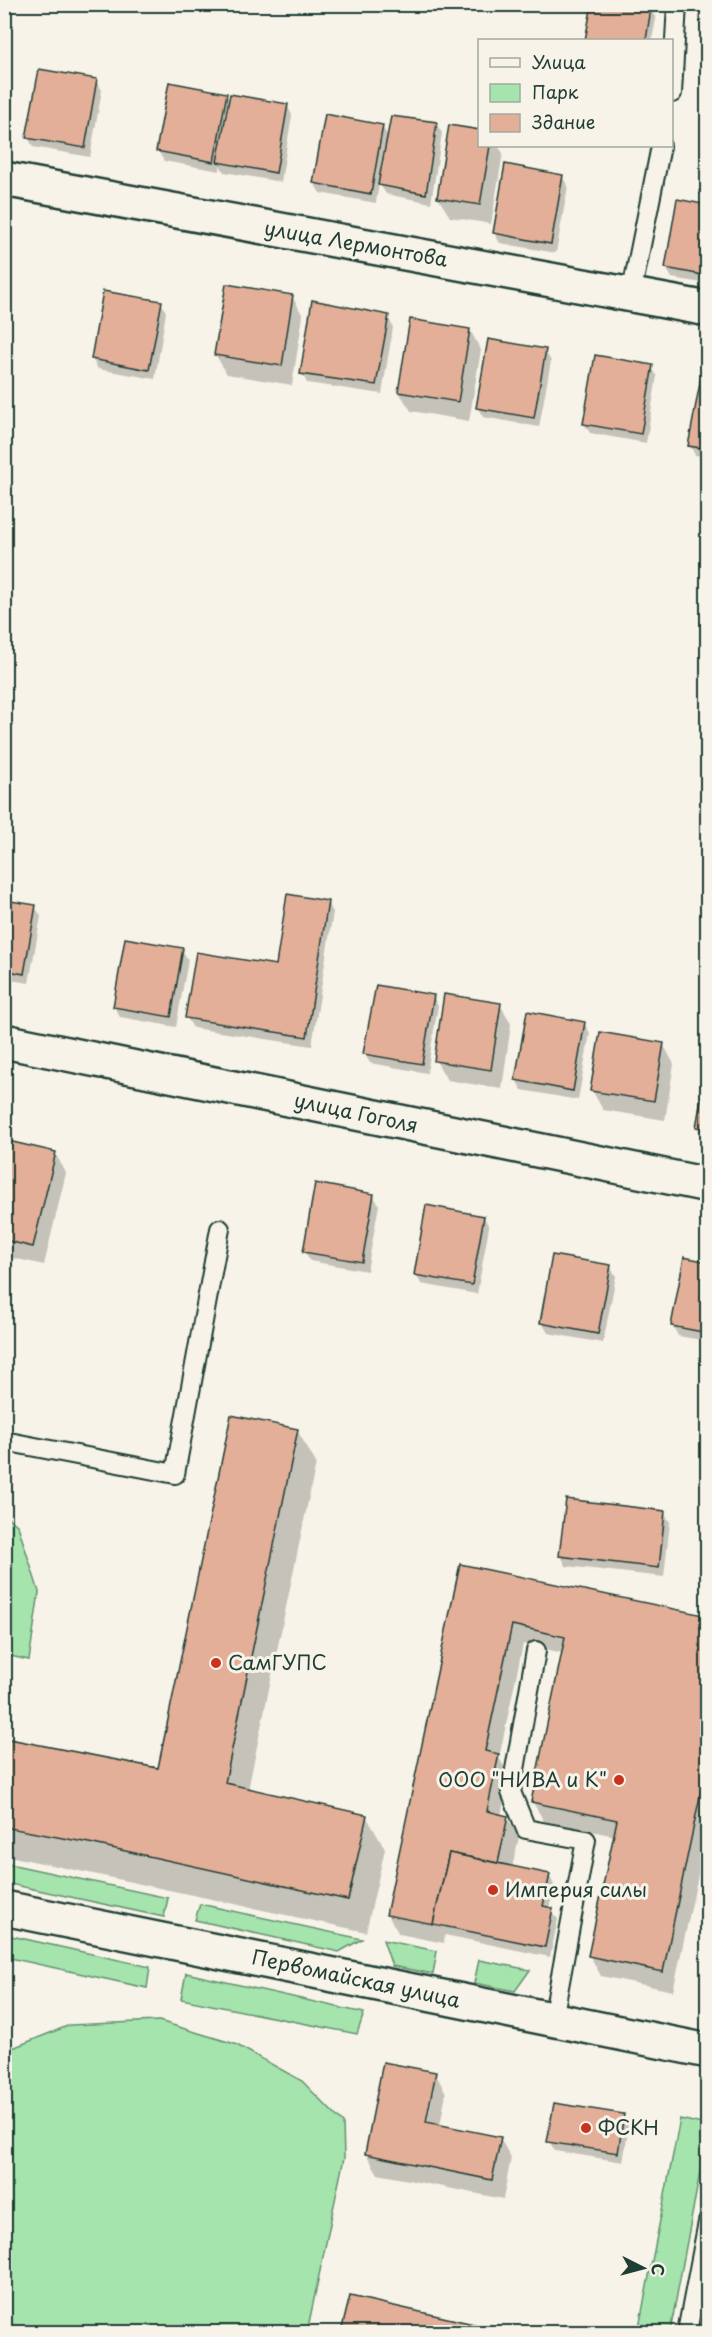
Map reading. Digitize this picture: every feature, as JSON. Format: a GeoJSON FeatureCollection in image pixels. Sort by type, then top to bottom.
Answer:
{"type":"FeatureCollection","features":[{"type":"Feature","properties":{"kind":"street","name":"улица Лермонтова"},"geometry":{"type":"LineString","coordinates":[[4,179],[708,309]]}},
{"type":"Feature","properties":{"kind":"street","name":"улица Гоголя"},"geometry":{"type":"LineString","coordinates":[[4,1041],[708,1185]]}},
{"type":"Feature","properties":{"kind":"street","name":"Первомайская улица"},"geometry":{"type":"LineString","coordinates":[[4,1908],[708,2051]]}},
{"type":"Feature","properties":{"kind":"lane"},"geometry":{"type":"LineString","coordinates":[[673,75],[677,4]]}},
{"type":"Feature","properties":{"kind":"lane"},"geometry":{"type":"LineString","coordinates":[[631,295],[661,147]]}},
{"type":"Feature","properties":{"kind":"lane"},"geometry":{"type":"LineString","coordinates":[[4,1441],[175,1474],[220,1228]]}},
{"type":"Feature","properties":{"kind":"lane"},"geometry":{"type":"LineString","coordinates":[[536,1651],[511,1792],[526,1828],[586,1840],[553,2019]]}},
{"type":"Feature","properties":{"kind":"lane"},"geometry":{"type":"LineString","coordinates":[[687,2332],[708,2222]]}},
{"type":"Feature","properties":{"kind":"green space"},"geometry":{"type":"Polygon","coordinates":[[[5,1515],[18,1526],[39,1592],[29,1660],[5,1655],[5,1515]]]}},
{"type":"Feature","properties":{"kind":"green space"},"geometry":{"type":"Polygon","coordinates":[[[5,1863],[168,1898],[164,1917],[5,1883],[5,1863]]]}},
{"type":"Feature","properties":{"kind":"green space"},"geometry":{"type":"Polygon","coordinates":[[[200,1904],[362,1939],[339,1952],[195,1920],[200,1904]]]}},
{"type":"Feature","properties":{"kind":"green space"},"geometry":{"type":"Polygon","coordinates":[[[7,1935],[150,1967],[147,1988],[5,1957],[5,1937],[7,1935]]]}},
{"type":"Feature","properties":{"kind":"green space"},"geometry":{"type":"Polygon","coordinates":[[[383,1940],[437,1951],[433,1974],[392,1966],[383,1940]]]}},
{"type":"Feature","properties":{"kind":"green space"},"geometry":{"type":"Polygon","coordinates":[[[479,1960],[530,1970],[515,1991],[474,1983],[479,1960]]]}},
{"type":"Feature","properties":{"kind":"green space"},"geometry":{"type":"Polygon","coordinates":[[[186,1973],[364,2013],[357,2034],[181,1999],[186,1973]]]}},
{"type":"Feature","properties":{"kind":"green space"},"geometry":{"type":"Polygon","coordinates":[[[159,2021],[235,2044],[302,2081],[343,2123],[344,2158],[307,2332],[5,2332],[5,2051],[70,2025],[159,2021]]]}},
{"type":"Feature","properties":{"kind":"green space"},"geometry":{"type":"Polygon","coordinates":[[[680,2119],[707,2125],[707,2135],[670,2332],[638,2332],[680,2119]]]}},
{"type":"Feature","properties":{"kind":"building"},"geometry":{"type":"Polygon","coordinates":[[[592,4],[631,4],[651,8],[646,39],[585,39],[592,4]]]}},
{"type":"Feature","properties":{"kind":"building"},"geometry":{"type":"Polygon","coordinates":[[[39,69],[97,79],[85,148],[26,138],[39,69]]]}},
{"type":"Feature","properties":{"kind":"building"},"geometry":{"type":"Polygon","coordinates":[[[169,82],[227,93],[214,162],[156,151],[169,82]]]}},
{"type":"Feature","properties":{"kind":"building"},"geometry":{"type":"Polygon","coordinates":[[[230,94],[288,104],[276,173],[217,162],[230,94]]]}},
{"type":"Feature","properties":{"kind":"building"},"geometry":{"type":"Polygon","coordinates":[[[325,114],[383,125],[371,194],[313,183],[325,114]]]}},
{"type":"Feature","properties":{"kind":"building"},"geometry":{"type":"Polygon","coordinates":[[[391,116],[437,122],[426,194],[378,185],[391,116]]]}},
{"type":"Feature","properties":{"kind":"building"},"geometry":{"type":"Polygon","coordinates":[[[449,125],[478,130],[478,147],[490,147],[480,205],[437,198],[449,125]]]}},
{"type":"Feature","properties":{"kind":"building"},"geometry":{"type":"Polygon","coordinates":[[[505,164],[563,175],[551,244],[493,233],[505,164]]]}},
{"type":"Feature","properties":{"kind":"building"},"geometry":{"type":"Polygon","coordinates":[[[677,199],[708,205],[708,276],[665,268],[677,199]]]}},
{"type":"Feature","properties":{"kind":"building"},"geometry":{"type":"Polygon","coordinates":[[[226,284],[293,295],[282,366],[214,355],[226,284]]]}},
{"type":"Feature","properties":{"kind":"building"},"geometry":{"type":"Polygon","coordinates":[[[103,291],[162,301],[149,370],[91,359],[103,291]]]}},
{"type":"Feature","properties":{"kind":"building"},"geometry":{"type":"Polygon","coordinates":[[[312,300],[389,315],[376,385],[300,374],[312,300]]]}},
{"type":"Feature","properties":{"kind":"building"},"geometry":{"type":"Polygon","coordinates":[[[410,319],[470,329],[458,402],[398,392],[410,319]]]}},
{"type":"Feature","properties":{"kind":"building"},"geometry":{"type":"Polygon","coordinates":[[[488,339],[546,349],[534,418],[476,408],[488,339]]]}},
{"type":"Feature","properties":{"kind":"building"},"geometry":{"type":"Polygon","coordinates":[[[595,355],[653,365],[641,434],[583,424],[595,355]]]}},
{"type":"Feature","properties":{"kind":"building"},"geometry":{"type":"Polygon","coordinates":[[[701,377],[708,378],[708,449],[688,446],[701,377]]]}},
{"type":"Feature","properties":{"kind":"building"},"geometry":{"type":"Polygon","coordinates":[[[287,894],[328,901],[307,1037],[185,1018],[196,952],[276,965],[287,894]]]}},
{"type":"Feature","properties":{"kind":"building"},"geometry":{"type":"Polygon","coordinates":[[[4,900],[36,905],[24,974],[4,970],[4,900]]]}},
{"type":"Feature","properties":{"kind":"building"},"geometry":{"type":"Polygon","coordinates":[[[125,938],[183,948],[171,1017],[113,1007],[125,938]]]}},
{"type":"Feature","properties":{"kind":"building"},"geometry":{"type":"Polygon","coordinates":[[[376,985],[434,995],[422,1064],[363,1054],[376,985]]]}},
{"type":"Feature","properties":{"kind":"building"},"geometry":{"type":"Polygon","coordinates":[[[444,994],[501,1003],[491,1070],[434,1061],[444,994]]]}},
{"type":"Feature","properties":{"kind":"building"},"geometry":{"type":"Polygon","coordinates":[[[527,1011],[585,1022],[573,1091],[515,1080],[527,1011]]]}},
{"type":"Feature","properties":{"kind":"building"},"geometry":{"type":"Polygon","coordinates":[[[600,1032],[664,1043],[654,1101],[590,1091],[600,1032]]]}},
{"type":"Feature","properties":{"kind":"building"},"geometry":{"type":"Polygon","coordinates":[[[708,1061],[708,1129],[696,1127],[708,1061]]]}},
{"type":"Feature","properties":{"kind":"building"},"geometry":{"type":"Polygon","coordinates":[[[4,1140],[56,1152],[33,1247],[4,1240],[4,1140]]]}},
{"type":"Feature","properties":{"kind":"building"},"geometry":{"type":"Polygon","coordinates":[[[315,1183],[374,1194],[362,1262],[303,1252],[315,1183]]]}},
{"type":"Feature","properties":{"kind":"building"},"geometry":{"type":"Polygon","coordinates":[[[426,1205],[484,1216],[472,1285],[414,1275],[426,1205]]]}},
{"type":"Feature","properties":{"kind":"building"},"geometry":{"type":"Polygon","coordinates":[[[552,1255],[611,1265],[598,1334],[540,1323],[552,1255]]]}},
{"type":"Feature","properties":{"kind":"building"},"geometry":{"type":"Polygon","coordinates":[[[684,1257],[708,1262],[708,1333],[671,1326],[684,1257]]]}},
{"type":"Feature","properties":{"kind":"building","name":"СамГУПС"},"geometry":{"type":"Polygon","coordinates":[[[231,1415],[298,1429],[225,1783],[367,1815],[348,1900],[89,1843],[4,1827],[4,1738],[158,1768],[231,1415]]]}},
{"type":"Feature","properties":{"kind":"building"},"geometry":{"type":"Polygon","coordinates":[[[566,1499],[665,1511],[659,1568],[559,1556],[566,1499]]]}},
{"type":"Feature","properties":{"kind":"building","name":"OOO \"НИВА и К\""},"geometry":{"type":"Polygon","coordinates":[[[460,1564],[708,1616],[708,1758],[663,1972],[588,1956],[617,1820],[531,1802],[565,1637],[512,1625],[485,1751],[499,1754],[487,1811],[508,1816],[498,1863],[449,1853],[433,1924],[386,1915],[460,1564]]]}},
{"type":"Feature","properties":{"kind":"building","name":"Империя силы"},"geometry":{"type":"Polygon","coordinates":[[[449,1853],[550,1874],[543,1906],[553,1908],[545,1947],[433,1924],[449,1853]]]}},
{"type":"Feature","properties":{"kind":"building"},"geometry":{"type":"Polygon","coordinates":[[[383,2062],[436,2072],[426,2122],[501,2137],[492,2180],[365,2154],[383,2062]]]}},
{"type":"Feature","properties":{"kind":"building","name":"ФСКН"},"geometry":{"type":"Polygon","coordinates":[[[554,2103],[624,2114],[618,2153],[547,2142],[554,2103]]]}},
{"type":"Feature","properties":{"kind":"building"},"geometry":{"type":"Polygon","coordinates":[[[350,2296],[509,2332],[341,2332],[350,2296]]]}},
{"type":"Feature","properties":{"kind":"place","name":"СамГУПС"},"geometry":{"type":"Point","coordinates":[216,1663]}},
{"type":"Feature","properties":{"kind":"place","name":"OOO \"НИВА и К\""},"geometry":{"type":"Point","coordinates":[619,1780]}},
{"type":"Feature","properties":{"kind":"place","name":"Империя силы"},"geometry":{"type":"Point","coordinates":[493,1890]}},
{"type":"Feature","properties":{"kind":"place","name":"ФСКН"},"geometry":{"type":"Point","coordinates":[586,2128]}}]}
